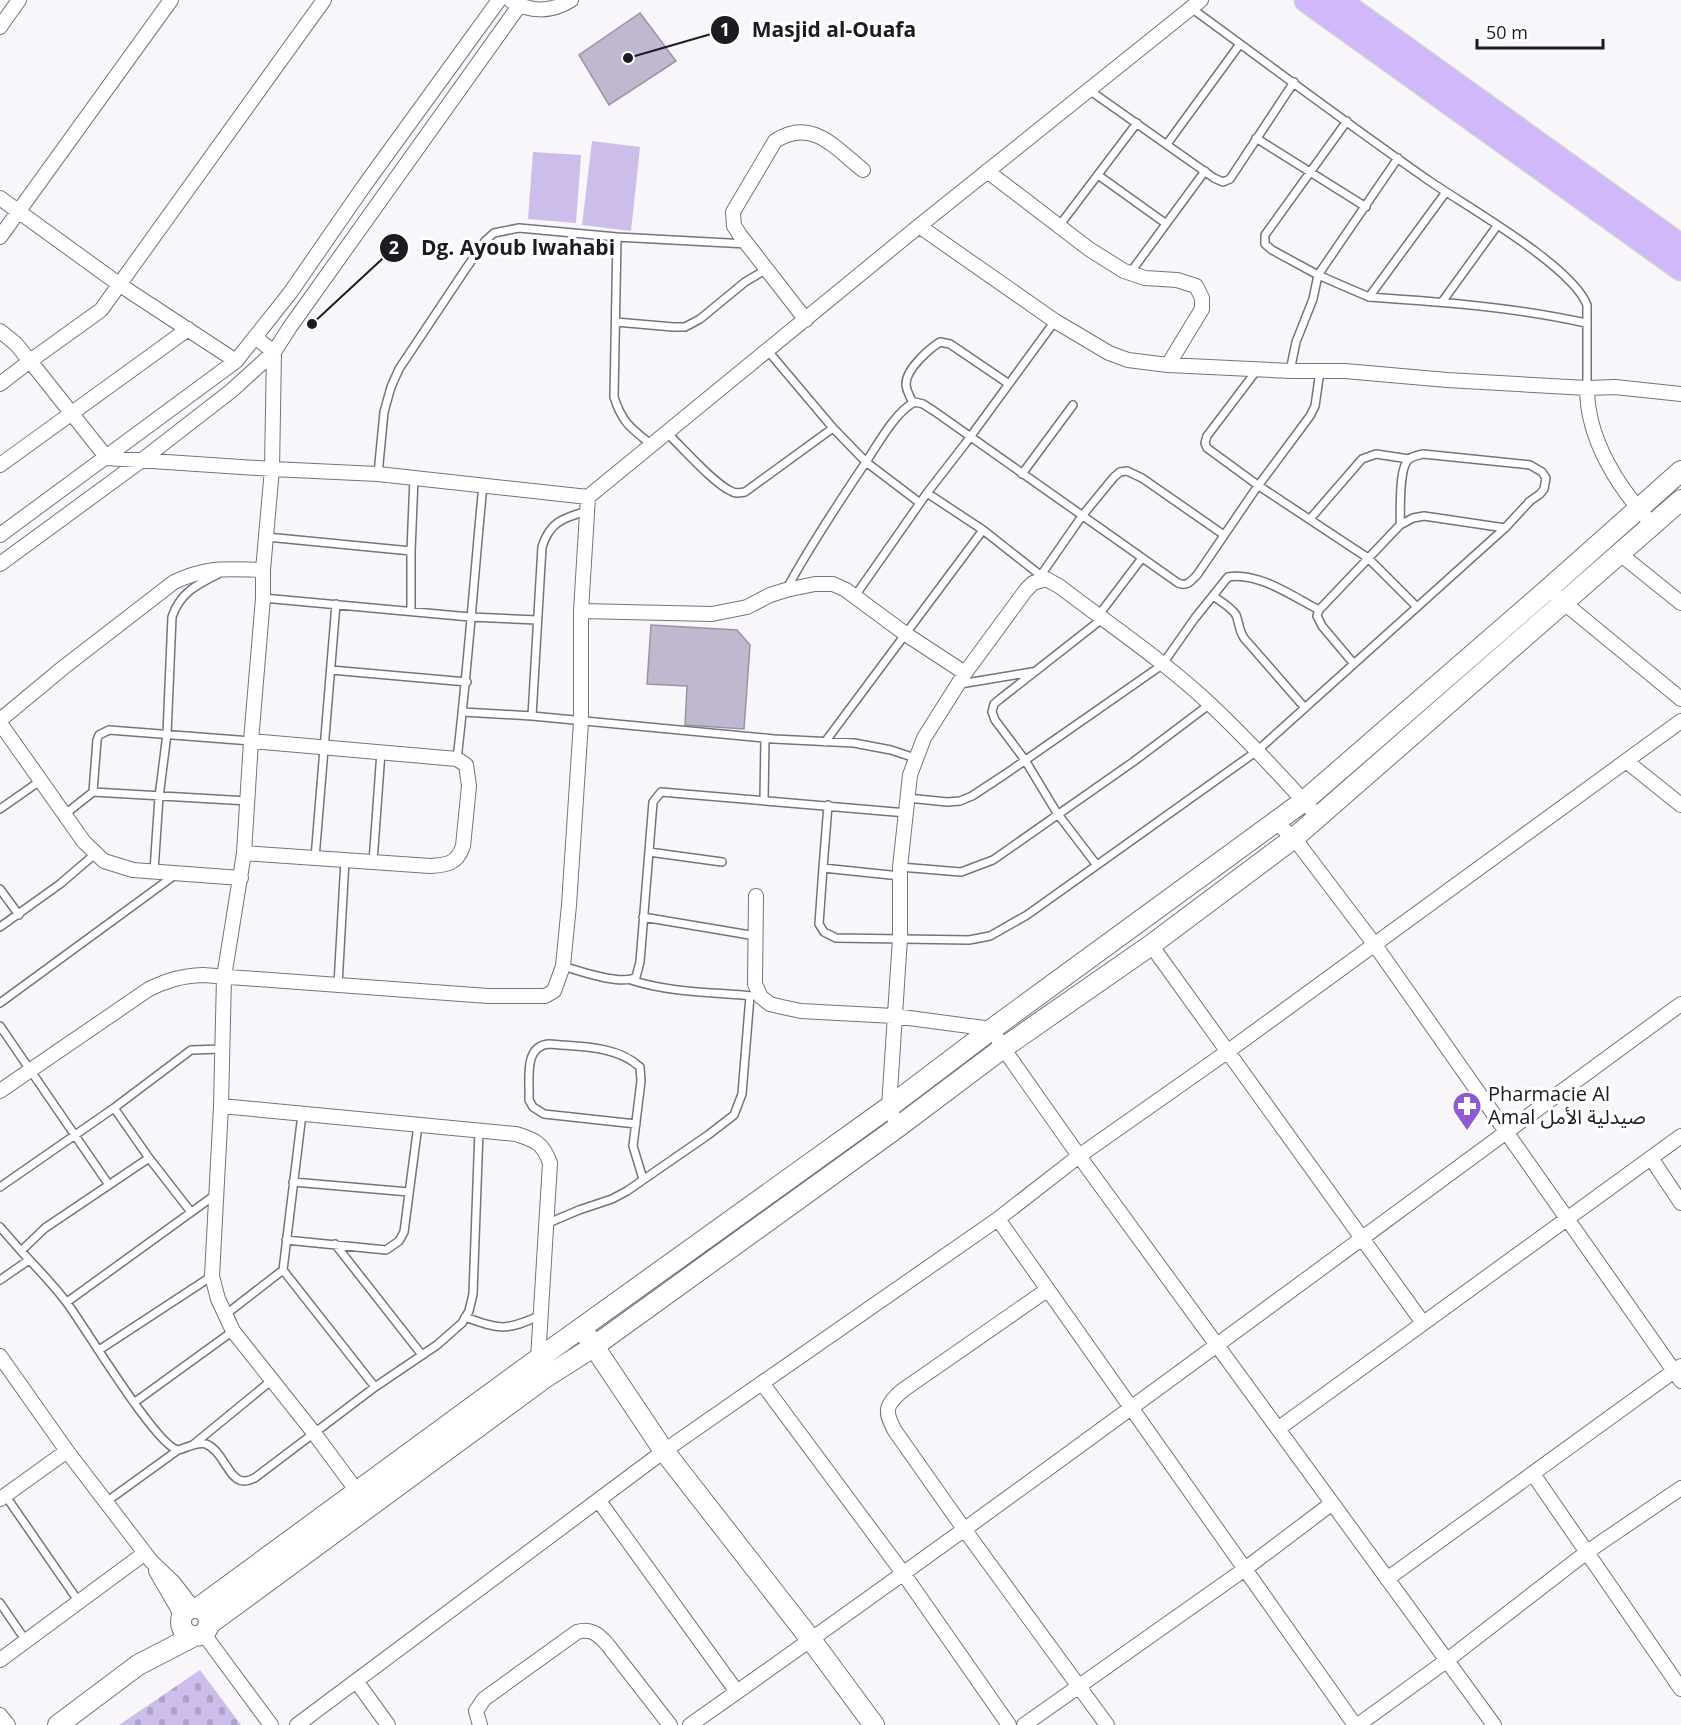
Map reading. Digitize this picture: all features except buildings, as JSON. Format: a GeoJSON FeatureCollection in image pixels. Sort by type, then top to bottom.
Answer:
{"type":"FeatureCollection","features":[{"type":"Feature","properties":{"kind":"highway"},"geometry":{"type":"LineString","coordinates":[[1307,0],[1681,268]]}},
{"type":"Feature","properties":{"kind":"highway"},"geometry":{"type":"LineString","coordinates":[[1337,0],[1681,247]]}},
{"type":"Feature","properties":{"kind":"main road"},"geometry":{"type":"LineString","coordinates":[[194,1621],[369,1507],[546,1377],[594,1347],[898,1127],[1003,1048],[1151,945],[1294,838],[1319,818],[1556,596],[1637,508],[1681,471]]}},
{"type":"Feature","properties":{"kind":"main road"},"geometry":{"type":"LineString","coordinates":[[58,1725],[138,1665],[357,1491],[889,1107],[1304,801],[1556,596],[1620,554],[1681,500]]}},
{"type":"Feature","properties":{"kind":"main road"},"geometry":{"type":"LineString","coordinates":[[582,1328],[664,1451],[812,1641],[874,1725]]}},
{"type":"Feature","properties":{"kind":"street"},"geometry":{"type":"LineString","coordinates":[[0,27],[19,0]]}},
{"type":"Feature","properties":{"kind":"street"},"geometry":{"type":"LineString","coordinates":[[0,237],[171,0]]}},
{"type":"Feature","properties":{"kind":"street"},"geometry":{"type":"LineString","coordinates":[[0,384],[101,310],[324,0]]}},
{"type":"Feature","properties":{"kind":"street"},"geometry":{"type":"LineString","coordinates":[[0,535],[236,361],[256,338],[499,0]]}},
{"type":"Feature","properties":{"kind":"street"},"geometry":{"type":"LineString","coordinates":[[0,564],[142,460],[231,391],[274,352],[515,3],[536,10],[553,9],[570,0]]}},
{"type":"Feature","properties":{"kind":"street"},"geometry":{"type":"LineString","coordinates":[[0,1091],[149,989],[171,979],[187,976],[224,976],[488,996],[545,996],[554,991],[563,966],[568,925],[581,722],[581,611],[588,504],[652,445],[919,226],[1196,4]]}},
{"type":"Feature","properties":{"kind":"street"},"geometry":{"type":"LineString","coordinates":[[806,320],[734,226],[733,212],[772,146],[784,135],[798,131],[822,136],[862,170]]}},
{"type":"Feature","properties":{"kind":"street"},"geometry":{"type":"LineString","coordinates":[[987,171],[1089,249],[1124,271],[1145,278],[1196,286],[1201,292],[1202,309],[1168,365]]}},
{"type":"Feature","properties":{"kind":"street"},"geometry":{"type":"LineString","coordinates":[[0,198],[120,285],[236,361]]}},
{"type":"Feature","properties":{"kind":"street"},"geometry":{"type":"LineString","coordinates":[[919,226],[1055,321],[1109,353],[1128,360],[1168,365],[1290,372],[1320,371],[1587,388],[1615,387],[1681,394]]}},
{"type":"Feature","properties":{"kind":"street"},"geometry":{"type":"LineString","coordinates":[[0,465],[188,329]]}},
{"type":"Feature","properties":{"kind":"street"},"geometry":{"type":"LineString","coordinates":[[0,331],[16,344],[107,458],[378,474],[483,485],[588,504]]}},
{"type":"Feature","properties":{"kind":"street"},"geometry":{"type":"LineString","coordinates":[[256,338],[274,352]]}},
{"type":"Feature","properties":{"kind":"street"},"geometry":{"type":"LineString","coordinates":[[274,352],[272,469],[244,853],[224,976],[221,1106],[212,1276],[225,1315],[233,1330],[314,1432],[369,1507]]}},
{"type":"Feature","properties":{"kind":"street"},"geometry":{"type":"LineString","coordinates":[[1587,388],[1591,422],[1614,476],[1637,508],[1653,525]]}},
{"type":"Feature","properties":{"kind":"street"},"geometry":{"type":"LineString","coordinates":[[1620,554],[1681,603]]}},
{"type":"Feature","properties":{"kind":"street"},"geometry":{"type":"LineString","coordinates":[[241,878],[133,870],[116,865],[95,854],[64,815],[0,722],[64,667],[174,582],[208,569],[263,570]]}},
{"type":"Feature","properties":{"kind":"street"},"geometry":{"type":"LineString","coordinates":[[898,1127],[889,1107],[900,938],[900,872],[910,776],[915,758],[937,715],[1033,582],[1043,577],[1059,586],[1162,665],[1209,704],[1257,751],[1319,818]]}},
{"type":"Feature","properties":{"kind":"street"},"geometry":{"type":"LineString","coordinates":[[581,611],[712,614],[747,607],[770,595],[786,590],[824,583],[839,586],[855,596],[962,679]]}},
{"type":"Feature","properties":{"kind":"street"},"geometry":{"type":"LineString","coordinates":[[1556,596],[1681,699]]}},
{"type":"Feature","properties":{"kind":"street"},"geometry":{"type":"LineString","coordinates":[[297,1725],[664,1451],[998,1219],[1079,1156],[1227,1052],[1681,721]]}},
{"type":"Feature","properties":{"kind":"street"},"geometry":{"type":"LineString","coordinates":[[244,853],[430,866],[451,864],[456,860],[463,846],[469,786],[466,765],[457,759],[251,741]]}},
{"type":"Feature","properties":{"kind":"street"},"geometry":{"type":"LineString","coordinates":[[1626,761],[1681,805]]}},
{"type":"Feature","properties":{"kind":"street"},"geometry":{"type":"LineString","coordinates":[[1275,822],[1294,838],[1375,945],[1505,1132],[1679,1372],[1533,1473],[1387,1580]]}},
{"type":"Feature","properties":{"kind":"street"},"geometry":{"type":"LineString","coordinates":[[756,896],[756,996],[770,1004],[801,1011],[894,1016],[992,1029],[1079,1156],[1494,1725]]}},
{"type":"Feature","properties":{"kind":"street"},"geometry":{"type":"LineString","coordinates":[[1151,945],[1423,1323]]}},
{"type":"Feature","properties":{"kind":"street"},"geometry":{"type":"LineString","coordinates":[[690,1725],[812,1641],[1132,1409],[1681,1004]]}},
{"type":"Feature","properties":{"kind":"street"},"geometry":{"type":"LineString","coordinates":[[221,1106],[516,1134],[537,1141],[550,1163],[538,1359],[546,1377]]}},
{"type":"Feature","properties":{"kind":"street"},"geometry":{"type":"LineString","coordinates":[[1279,1428],[1681,1136]]}},
{"type":"Feature","properties":{"kind":"street"},"geometry":{"type":"LineString","coordinates":[[1651,1158],[1681,1203]]}},
{"type":"Feature","properties":{"kind":"street"},"geometry":{"type":"LineString","coordinates":[[998,1219],[1356,1725],[1446,1661],[1587,1552],[1681,1488]]}},
{"type":"Feature","properties":{"kind":"street"},"geometry":{"type":"LineString","coordinates":[[1047,1290],[908,1387],[887,1409],[889,1420],[896,1431],[964,1529],[1107,1725]]}},
{"type":"Feature","properties":{"kind":"street"},"geometry":{"type":"LineString","coordinates":[[0,1356],[67,1451],[148,1557],[173,1582],[194,1621],[271,1725]]}},
{"type":"Feature","properties":{"kind":"street"},"geometry":{"type":"LineString","coordinates":[[762,1383],[903,1573],[1009,1725]]}},
{"type":"Feature","properties":{"kind":"street"},"geometry":{"type":"LineString","coordinates":[[2,1497],[67,1451]]}},
{"type":"Feature","properties":{"kind":"street"},"geometry":{"type":"LineString","coordinates":[[1533,1473],[1681,1689]]}},
{"type":"Feature","properties":{"kind":"street"},"geometry":{"type":"LineString","coordinates":[[599,1501],[737,1692]]}},
{"type":"Feature","properties":{"kind":"street"},"geometry":{"type":"LineString","coordinates":[[1024,1725],[1245,1569],[1331,1504]]}},
{"type":"Feature","properties":{"kind":"street"},"geometry":{"type":"LineString","coordinates":[[0,1660],[79,1602],[148,1557]]}},
{"type":"Feature","properties":{"kind":"street"},"geometry":{"type":"LineString","coordinates":[[480,1725],[476,1711],[484,1699],[585,1629],[598,1634],[607,1644],[670,1725]]}},
{"type":"Feature","properties":{"kind":"street"},"geometry":{"type":"LineString","coordinates":[[357,1682],[388,1725]]}},
{"type":"Feature","properties":{"kind":"street"},"geometry":{"type":"LineString","coordinates":[[0,1715],[8,1725]]}},
{"type":"Feature","properties":{"kind":"lane"},"geometry":{"type":"LineString","coordinates":[[1196,4],[1240,44],[1446,192],[1528,247],[1573,282],[1583,294],[1587,305],[1587,388]]}},
{"type":"Feature","properties":{"kind":"lane"},"geometry":{"type":"LineString","coordinates":[[1167,144],[1240,44]]}},
{"type":"Feature","properties":{"kind":"lane"},"geometry":{"type":"LineString","coordinates":[[1089,90],[1223,182],[1230,179],[1294,82]]}},
{"type":"Feature","properties":{"kind":"lane"},"geometry":{"type":"LineString","coordinates":[[1347,121],[1267,229],[1264,238],[1268,247],[1318,275],[1369,297],[1442,302],[1544,314],[1586,323]]}},
{"type":"Feature","properties":{"kind":"lane"},"geometry":{"type":"LineString","coordinates":[[1059,226],[1137,123]]}},
{"type":"Feature","properties":{"kind":"lane"},"geometry":{"type":"LineString","coordinates":[[1256,138],[1366,207]]}},
{"type":"Feature","properties":{"kind":"lane"},"geometry":{"type":"LineString","coordinates":[[1290,372],[1296,342],[1313,299],[1318,275],[1398,158]]}},
{"type":"Feature","properties":{"kind":"lane"},"geometry":{"type":"LineString","coordinates":[[1130,273],[1204,171]]}},
{"type":"Feature","properties":{"kind":"lane"},"geometry":{"type":"LineString","coordinates":[[1098,175],[1166,223]]}},
{"type":"Feature","properties":{"kind":"lane"},"geometry":{"type":"LineString","coordinates":[[1369,297],[1446,192]]}},
{"type":"Feature","properties":{"kind":"lane"},"geometry":{"type":"LineString","coordinates":[[1442,302],[1497,226]]}},
{"type":"Feature","properties":{"kind":"lane"},"geometry":{"type":"LineString","coordinates":[[378,474],[384,412],[399,369],[487,238],[500,230],[519,228],[617,237],[748,244]]}},
{"type":"Feature","properties":{"kind":"lane"},"geometry":{"type":"LineString","coordinates":[[617,237],[614,397],[619,414],[628,426],[652,445]]}},
{"type":"Feature","properties":{"kind":"lane"},"geometry":{"type":"LineString","coordinates":[[616,322],[685,327],[766,269]]}},
{"type":"Feature","properties":{"kind":"lane"},"geometry":{"type":"LineString","coordinates":[[855,596],[927,493],[1055,321]]}},
{"type":"Feature","properties":{"kind":"lane"},"geometry":{"type":"LineString","coordinates":[[913,403],[907,390],[908,376],[912,369],[940,342],[950,344],[1009,384]]}},
{"type":"Feature","properties":{"kind":"lane"},"geometry":{"type":"LineString","coordinates":[[768,351],[833,428],[866,462],[920,503]]}},
{"type":"Feature","properties":{"kind":"lane"},"geometry":{"type":"LineString","coordinates":[[1257,370],[1207,436],[1207,448],[1259,486],[1368,558],[1417,607]]}},
{"type":"Feature","properties":{"kind":"lane"},"geometry":{"type":"LineString","coordinates":[[786,590],[807,551],[866,462],[903,411],[913,403],[923,404],[1178,583],[1185,585],[1197,575],[1313,411],[1320,371]]}},
{"type":"Feature","properties":{"kind":"lane"},"geometry":{"type":"LineString","coordinates":[[1022,474],[1073,405]]}},
{"type":"Feature","properties":{"kind":"lane"},"geometry":{"type":"LineString","coordinates":[[667,433],[726,489],[736,493],[745,492],[833,428]]}},
{"type":"Feature","properties":{"kind":"lane"},"geometry":{"type":"LineString","coordinates":[[828,805],[818,919],[824,932],[836,938],[969,940],[990,936],[1027,915],[1257,751],[1505,528],[1544,489],[1546,478],[1536,468],[1522,464],[1423,454],[1409,459],[1376,454],[1362,459],[1310,519]]}},
{"type":"Feature","properties":{"kind":"lane"},"geometry":{"type":"LineString","coordinates":[[1400,525],[1403,469],[1409,459]]}},
{"type":"Feature","properties":{"kind":"lane"},"geometry":{"type":"LineString","coordinates":[[927,493],[983,530],[1043,577],[1082,516],[1120,472],[1127,471],[1142,478],[1224,535]]}},
{"type":"Feature","properties":{"kind":"lane"},"geometry":{"type":"LineString","coordinates":[[411,610],[414,478]]}},
{"type":"Feature","properties":{"kind":"lane"},"geometry":{"type":"LineString","coordinates":[[457,759],[467,682],[470,617],[483,485]]}},
{"type":"Feature","properties":{"kind":"lane"},"geometry":{"type":"LineString","coordinates":[[532,716],[542,547],[545,537],[556,523],[588,504]]}},
{"type":"Feature","properties":{"kind":"lane"},"geometry":{"type":"LineString","coordinates":[[1354,664],[1322,626],[1317,616],[1319,610],[1400,525],[1413,518],[1425,516],[1505,528]]}},
{"type":"Feature","properties":{"kind":"lane"},"geometry":{"type":"LineString","coordinates":[[825,742],[983,530]]}},
{"type":"Feature","properties":{"kind":"lane"},"geometry":{"type":"LineString","coordinates":[[267,537],[411,551]]}},
{"type":"Feature","properties":{"kind":"lane"},"geometry":{"type":"LineString","coordinates":[[1096,864],[1057,813],[1025,760],[995,720],[992,712],[994,704],[1100,618],[1142,558]]}},
{"type":"Feature","properties":{"kind":"lane"},"geometry":{"type":"LineString","coordinates":[[154,872],[159,797],[167,734],[172,617],[176,603],[193,588],[228,569]]}},
{"type":"Feature","properties":{"kind":"lane"},"geometry":{"type":"LineString","coordinates":[[908,798],[939,802],[960,801],[972,796],[1025,760],[1162,665],[1228,577],[1236,575],[1273,585],[1319,610]]}},
{"type":"Feature","properties":{"kind":"lane"},"geometry":{"type":"LineString","coordinates":[[1213,596],[1232,610],[1236,616],[1239,631],[1244,638],[1305,708]]}},
{"type":"Feature","properties":{"kind":"lane"},"geometry":{"type":"LineString","coordinates":[[263,598],[537,621]]}},
{"type":"Feature","properties":{"kind":"lane"},"geometry":{"type":"LineString","coordinates":[[315,858],[336,604]]}},
{"type":"Feature","properties":{"kind":"lane"},"geometry":{"type":"LineString","coordinates":[[331,670],[467,682]]}},
{"type":"Feature","properties":{"kind":"lane"},"geometry":{"type":"LineString","coordinates":[[962,679],[1034,672]]}},
{"type":"Feature","properties":{"kind":"lane"},"geometry":{"type":"LineString","coordinates":[[823,868],[961,872],[993,860],[1057,813],[1133,762],[1209,704]]}},
{"type":"Feature","properties":{"kind":"lane"},"geometry":{"type":"LineString","coordinates":[[463,712],[532,716],[765,738],[854,743],[915,758]]}},
{"type":"Feature","properties":{"kind":"lane"},"geometry":{"type":"LineString","coordinates":[[93,792],[97,740],[99,735],[112,729],[251,741]]}},
{"type":"Feature","properties":{"kind":"lane"},"geometry":{"type":"LineString","coordinates":[[764,800],[765,738]]}},
{"type":"Feature","properties":{"kind":"lane"},"geometry":{"type":"LineString","coordinates":[[373,862],[381,752]]}},
{"type":"Feature","properties":{"kind":"lane"},"geometry":{"type":"LineString","coordinates":[[0,809],[40,781]]}},
{"type":"Feature","properties":{"kind":"lane"},"geometry":{"type":"LineString","coordinates":[[64,815],[93,792],[248,801]]}},
{"type":"Feature","properties":{"kind":"lane"},"geometry":{"type":"LineString","coordinates":[[631,980],[636,977],[638,970],[653,802],[661,792],[906,813]]}},
{"type":"Feature","properties":{"kind":"lane"},"geometry":{"type":"LineString","coordinates":[[649,852],[722,862]]}},
{"type":"Feature","properties":{"kind":"lane"},"geometry":{"type":"LineString","coordinates":[[0,927],[60,884],[95,854]]}},
{"type":"Feature","properties":{"kind":"lane"},"geometry":{"type":"LineString","coordinates":[[338,985],[345,860]]}},
{"type":"Feature","properties":{"kind":"lane"},"geometry":{"type":"LineString","coordinates":[[1,1001],[178,873]]}},
{"type":"Feature","properties":{"kind":"lane"},"geometry":{"type":"LineString","coordinates":[[0,888],[19,915]]}},
{"type":"Feature","properties":{"kind":"lane"},"geometry":{"type":"LineString","coordinates":[[643,917],[756,936]]}},
{"type":"Feature","properties":{"kind":"lane"},"geometry":{"type":"LineString","coordinates":[[546,1224],[612,1199],[724,1124],[737,1111],[743,1087],[756,996],[654,987],[631,980],[598,976],[563,966]]}},
{"type":"Feature","properties":{"kind":"lane"},"geometry":{"type":"LineString","coordinates":[[0,1026],[110,1185]]}},
{"type":"Feature","properties":{"kind":"lane"},"geometry":{"type":"LineString","coordinates":[[636,1124],[544,1114],[538,1111],[529,1100],[530,1059],[533,1051],[540,1045],[549,1044],[607,1050],[630,1058],[640,1067],[641,1081],[636,1124],[633,1146],[643,1179]]}},
{"type":"Feature","properties":{"kind":"lane"},"geometry":{"type":"LineString","coordinates":[[0,1187],[114,1108],[190,1050],[223,1049]]}},
{"type":"Feature","properties":{"kind":"lane"},"geometry":{"type":"LineString","coordinates":[[114,1108],[191,1212]]}},
{"type":"Feature","properties":{"kind":"lane"},"geometry":{"type":"LineString","coordinates":[[302,1114],[284,1270],[375,1387]]}},
{"type":"Feature","properties":{"kind":"lane"},"geometry":{"type":"LineString","coordinates":[[286,1240],[386,1250],[394,1246],[404,1233],[418,1125]]}},
{"type":"Feature","properties":{"kind":"lane"},"geometry":{"type":"LineString","coordinates":[[194,1444],[207,1444],[221,1457],[233,1475],[240,1482],[245,1483],[256,1478],[314,1432],[453,1331],[469,1311],[473,1294],[479,1131]]}},
{"type":"Feature","properties":{"kind":"lane"},"geometry":{"type":"LineString","coordinates":[[21,1251],[45,1228],[149,1158]]}},
{"type":"Feature","properties":{"kind":"lane"},"geometry":{"type":"LineString","coordinates":[[293,1182],[409,1192]]}},
{"type":"Feature","properties":{"kind":"lane"},"geometry":{"type":"LineString","coordinates":[[67,1302],[216,1194]]}},
{"type":"Feature","properties":{"kind":"lane"},"geometry":{"type":"LineString","coordinates":[[0,1227],[67,1302],[167,1445],[178,1450]]}},
{"type":"Feature","properties":{"kind":"lane"},"geometry":{"type":"LineString","coordinates":[[335,1244],[422,1355]]}},
{"type":"Feature","properties":{"kind":"lane"},"geometry":{"type":"LineString","coordinates":[[0,1280],[29,1260]]}},
{"type":"Feature","properties":{"kind":"lane"},"geometry":{"type":"LineString","coordinates":[[225,1315],[284,1270]]}},
{"type":"Feature","properties":{"kind":"lane"},"geometry":{"type":"LineString","coordinates":[[99,1350],[212,1276]]}},
{"type":"Feature","properties":{"kind":"lane"},"geometry":{"type":"LineString","coordinates":[[465,1317],[502,1328],[512,1327],[541,1315]]}},
{"type":"Feature","properties":{"kind":"lane"},"geometry":{"type":"LineString","coordinates":[[135,1402],[233,1330]]}},
{"type":"Feature","properties":{"kind":"lane"},"geometry":{"type":"LineString","coordinates":[[106,1502],[178,1450],[194,1444],[272,1380]]}},
{"type":"Feature","properties":{"kind":"lane"},"geometry":{"type":"LineString","coordinates":[[2,1497],[79,1602]]}},
{"type":"Feature","properties":{"kind":"lane"},"geometry":{"type":"LineString","coordinates":[[0,1603],[26,1641]]}},
{"type":"Feature","properties":{"kind":"green space"},"geometry":{"type":"Polygon","coordinates":[[[592,141],[640,147],[631,231],[582,225],[592,141]]]}},
{"type":"Feature","properties":{"kind":"green space"},"geometry":{"type":"Polygon","coordinates":[[[533,152],[581,155],[576,223],[528,219],[533,152]]]}},
{"type":"Feature","properties":{"kind":"green space"},"geometry":{"type":"Polygon","coordinates":[[[200,1670],[241,1725],[119,1725],[200,1670]]]}},
{"type":"Feature","properties":{"kind":"place","name":"Masjid al-Ouafa"},"geometry":{"type":"Point","coordinates":[628,58]}},
{"type":"Feature","properties":{"kind":"place","name":"Dg. Ayoub lwahabi"},"geometry":{"type":"Point","coordinates":[312,324]}},
{"type":"Feature","properties":{"kind":"place","name":"Pharmacie Al Amal صيدلية الأمل"},"geometry":{"type":"Point","coordinates":[1467,1132]}}]}
